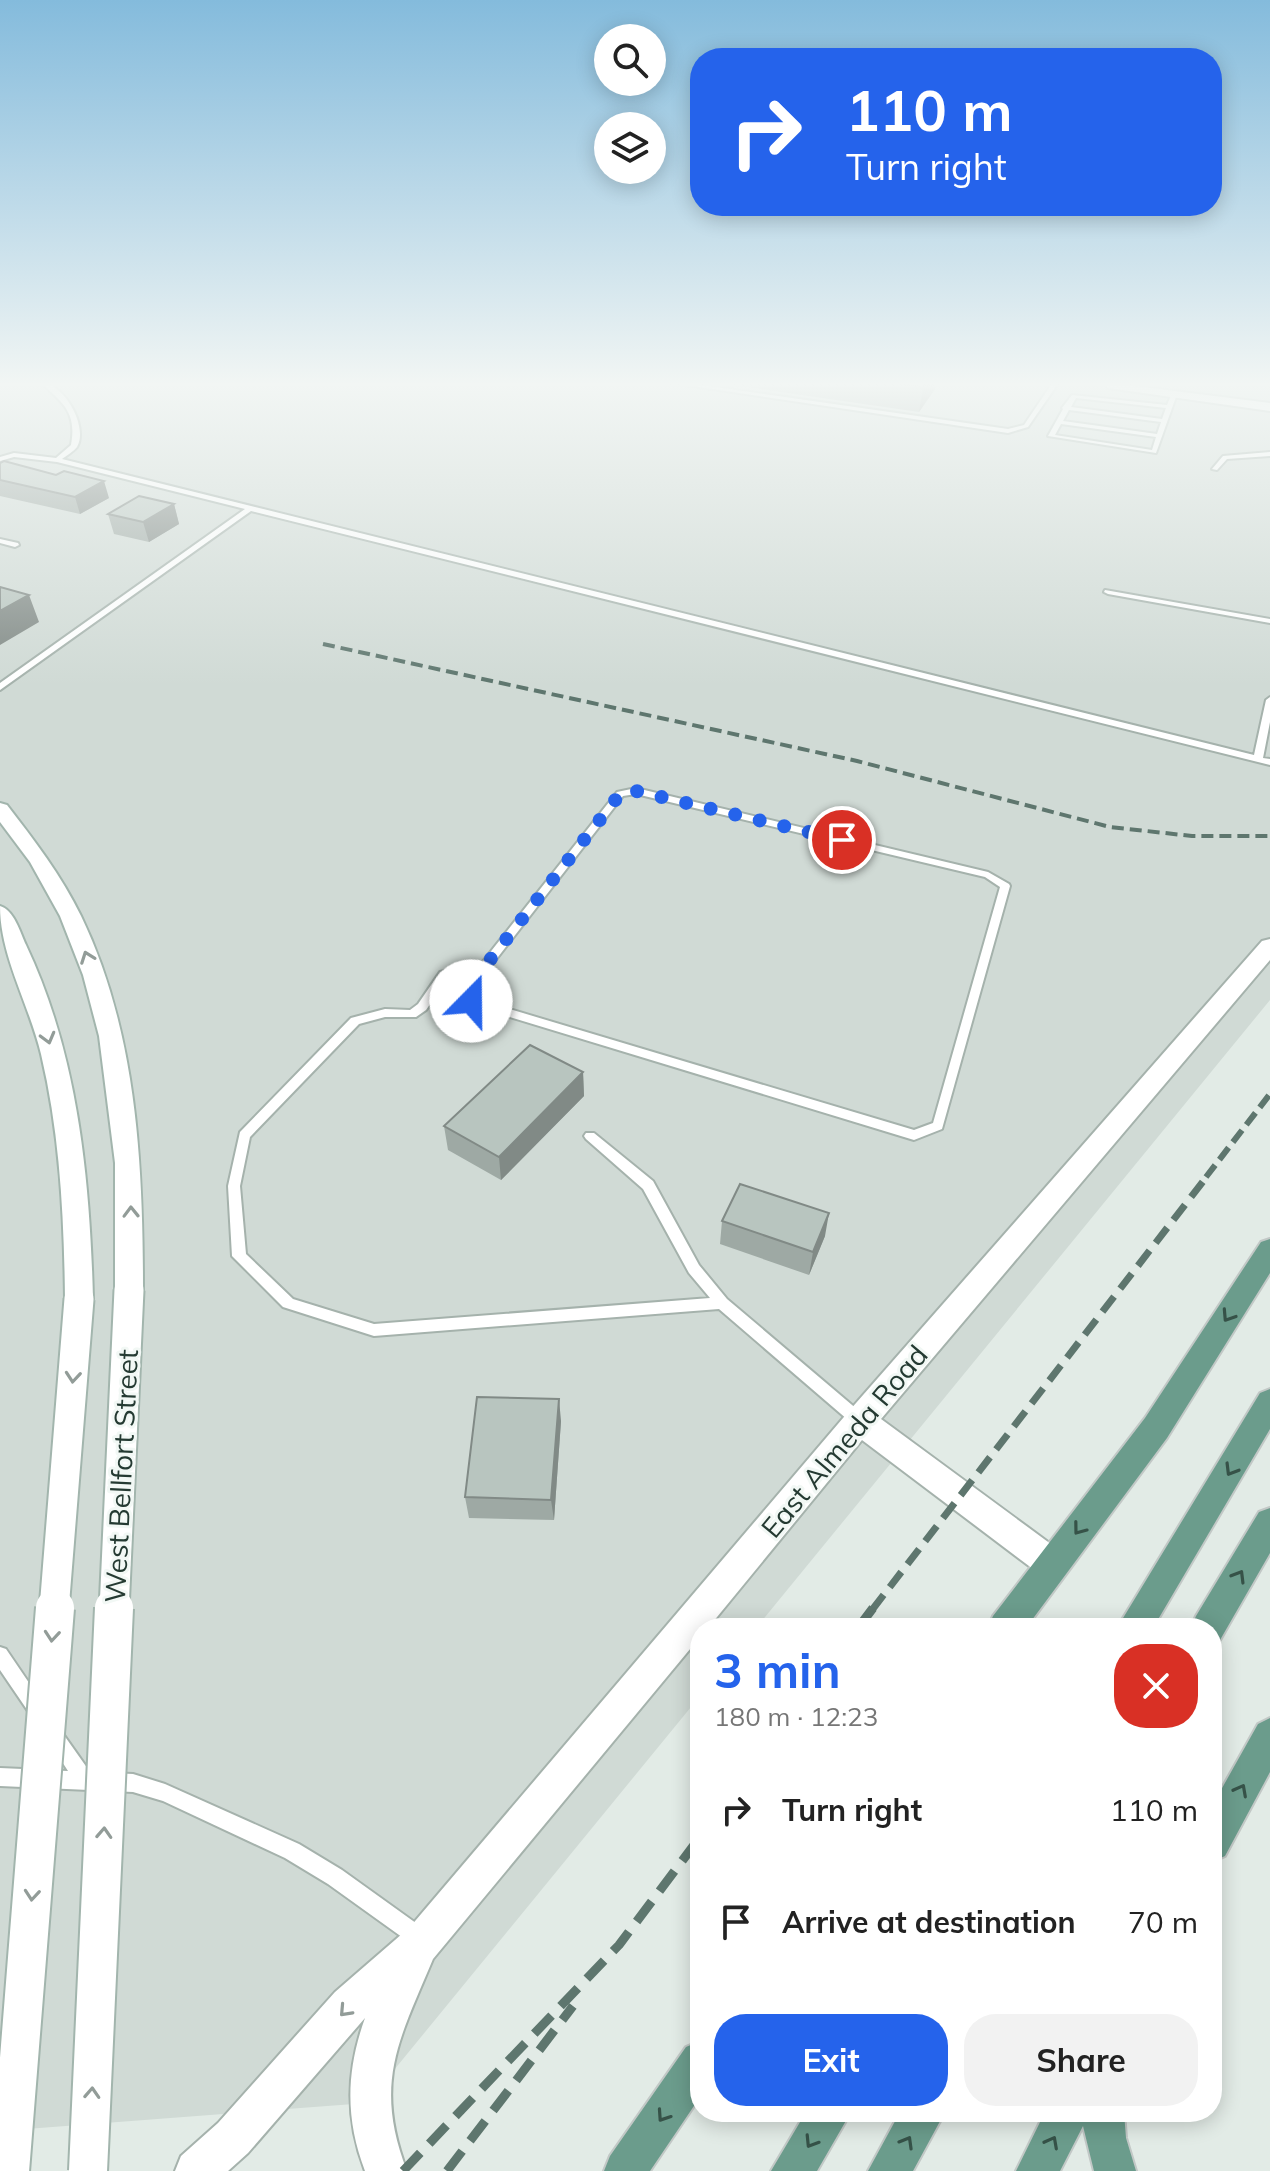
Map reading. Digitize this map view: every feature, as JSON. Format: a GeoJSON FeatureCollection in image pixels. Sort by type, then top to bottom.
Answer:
{"type":"FeatureCollection","features":[{"type":"Feature","properties":{"kind":"main road","name":"West Bellfort Street"},"geometry":{"type":"LineString","coordinates":[[0,809],[62,897],[88,959],[109,1030],[127,1146],[129,1290],[88,2171]]}},
{"type":"Feature","properties":{"kind":"main road","name":"West Bellfort Street"},"geometry":{"type":"LineString","coordinates":[[0,913],[25,965],[56,1068],[74,1181],[79,1299],[10,2171]]}},
{"type":"Feature","properties":{"kind":"main road","name":"East Almeda Road"},"geometry":{"type":"LineString","coordinates":[[695,1618],[860,1421],[1270,946]]}},
{"type":"Feature","properties":{"kind":"main road"},"geometry":{"type":"LineString","coordinates":[[1012,1618],[1156,1428],[1270,1250]]}},
{"type":"Feature","properties":{"kind":"main road"},"geometry":{"type":"LineString","coordinates":[[1140,1618],[1270,1402]]}},
{"type":"Feature","properties":{"kind":"main road"},"geometry":{"type":"LineString","coordinates":[[860,1421],[1052,1564]]}},
{"type":"Feature","properties":{"kind":"main road"},"geometry":{"type":"LineString","coordinates":[[1214,1618],[1270,1523]]}},
{"type":"Feature","properties":{"kind":"main road","name":"East Almeda Road"},"geometry":{"type":"LineString","coordinates":[[196,2171],[233,2138],[349,2006],[424,1941],[690,1624]]}},
{"type":"Feature","properties":{"kind":"main road"},"geometry":{"type":"LineString","coordinates":[[1222,1825],[1270,1736]]}},
{"type":"Feature","properties":{"kind":"main road","name":"East Almeda Road"},"geometry":{"type":"LineString","coordinates":[[386,2171],[376,2151],[368,2094],[375,2053],[394,1992],[424,1941]]}},
{"type":"Feature","properties":{"kind":"main road"},"geometry":{"type":"LineString","coordinates":[[625,2171],[690,2076]]}},
{"type":"Feature","properties":{"kind":"main road"},"geometry":{"type":"LineString","coordinates":[[792,2171],[824,2122]]}},
{"type":"Feature","properties":{"kind":"main road"},"geometry":{"type":"LineString","coordinates":[[889,2171],[918,2122]]}},
{"type":"Feature","properties":{"kind":"main road"},"geometry":{"type":"LineString","coordinates":[[1037,2171],[1063,2122]]}},
{"type":"Feature","properties":{"kind":"main road"},"geometry":{"type":"LineString","coordinates":[[1104,2122],[1115,2171]]}},
{"type":"Feature","properties":{"kind":"lane"},"geometry":{"type":"LineString","coordinates":[[148,483],[1270,762]]}},
{"type":"Feature","properties":{"kind":"lane"},"geometry":{"type":"LineString","coordinates":[[0,687],[249,509]]}},
{"type":"Feature","properties":{"kind":"lane"},"geometry":{"type":"LineString","coordinates":[[0,541],[15,545]]}},
{"type":"Feature","properties":{"kind":"lane"},"geometry":{"type":"LineString","coordinates":[[1108,592],[1270,621]]}},
{"type":"Feature","properties":{"kind":"lane"},"geometry":{"type":"LineString","coordinates":[[1258,760],[1270,700]]}},
{"type":"Feature","properties":{"kind":"lane"},"geometry":{"type":"LineString","coordinates":[[636,791],[988,875],[1005,886],[938,1126],[914,1135],[471,1001],[468,988],[475,978],[620,794],[636,791]]}},
{"type":"Feature","properties":{"kind":"lane"},"geometry":{"type":"LineString","coordinates":[[475,978],[444,975],[422,1007],[412,1014],[385,1013],[355,1021],[244,1135],[234,1186],[239,1256],[288,1303],[374,1330],[722,1303]]}},
{"type":"Feature","properties":{"kind":"lane"},"geometry":{"type":"LineString","coordinates":[[590,1136],[648,1185],[694,1269],[722,1303],[860,1421]]}},
{"type":"Feature","properties":{"kind":"lane"},"geometry":{"type":"LineString","coordinates":[[0,1655],[85,1781]]}},
{"type":"Feature","properties":{"kind":"lane"},"geometry":{"type":"LineString","coordinates":[[0,1777],[148,1787],[292,1851],[335,1877],[424,1941]]}},
{"type":"Feature","properties":{"kind":"shaded area"},"geometry":{"type":"Polygon","coordinates":[[[0,483],[1270,483],[1270,1000],[764,1618],[690,1618],[690,1708],[367,2103],[0,2131],[0,483]]]}},
{"type":"Feature","properties":{"kind":"building"},"geometry":{"type":"Polygon","coordinates":[[[15,483],[100,483],[75,497],[15,483]]]}},
{"type":"Feature","properties":{"kind":"building"},"geometry":{"type":"Polygon","coordinates":[[[139,496],[174,504],[143,522],[108,514],[139,496]]]}},
{"type":"Feature","properties":{"kind":"building"},"geometry":{"type":"Polygon","coordinates":[[[0,587],[29,595],[0,611],[0,587]]]}},
{"type":"Feature","properties":{"kind":"building"},"geometry":{"type":"Polygon","coordinates":[[[530,1045],[583,1072],[499,1157],[444,1126],[530,1045]]]}},
{"type":"Feature","properties":{"kind":"building"},"geometry":{"type":"Polygon","coordinates":[[[740,1184],[829,1213],[813,1252],[722,1221],[740,1184]]]}},
{"type":"Feature","properties":{"kind":"building"},"geometry":{"type":"Polygon","coordinates":[[[477,1397],[559,1399],[551,1500],[465,1497],[477,1397]]]}},
{"type":"Feature","properties":{"kind":"railway"},"geometry":{"type":"LineString","coordinates":[[323,644],[857,761],[1110,827],[1192,836],[1270,836]]}},
{"type":"Feature","properties":{"kind":"railway"},"geometry":{"type":"LineString","coordinates":[[1206,1177],[1270,1094]]}},
{"type":"Feature","properties":{"kind":"railway"},"geometry":{"type":"LineString","coordinates":[[872,1610],[1208,1175]]}},
{"type":"Feature","properties":{"kind":"railway"},"geometry":{"type":"LineString","coordinates":[[866,1618],[873,1608]]}},
{"type":"Feature","properties":{"kind":"railway"},"geometry":{"type":"LineString","coordinates":[[403,2171],[619,1945],[690,1850]]}},
{"type":"Feature","properties":{"kind":"railway"},"geometry":{"type":"LineString","coordinates":[[447,2171],[573,2006]]}},
{"type":"Feature","properties":{"kind":"route"},"geometry":{"type":"LineString","coordinates":[[471,1001],[468,988],[620,794],[636,791],[842,840]]}}]}
